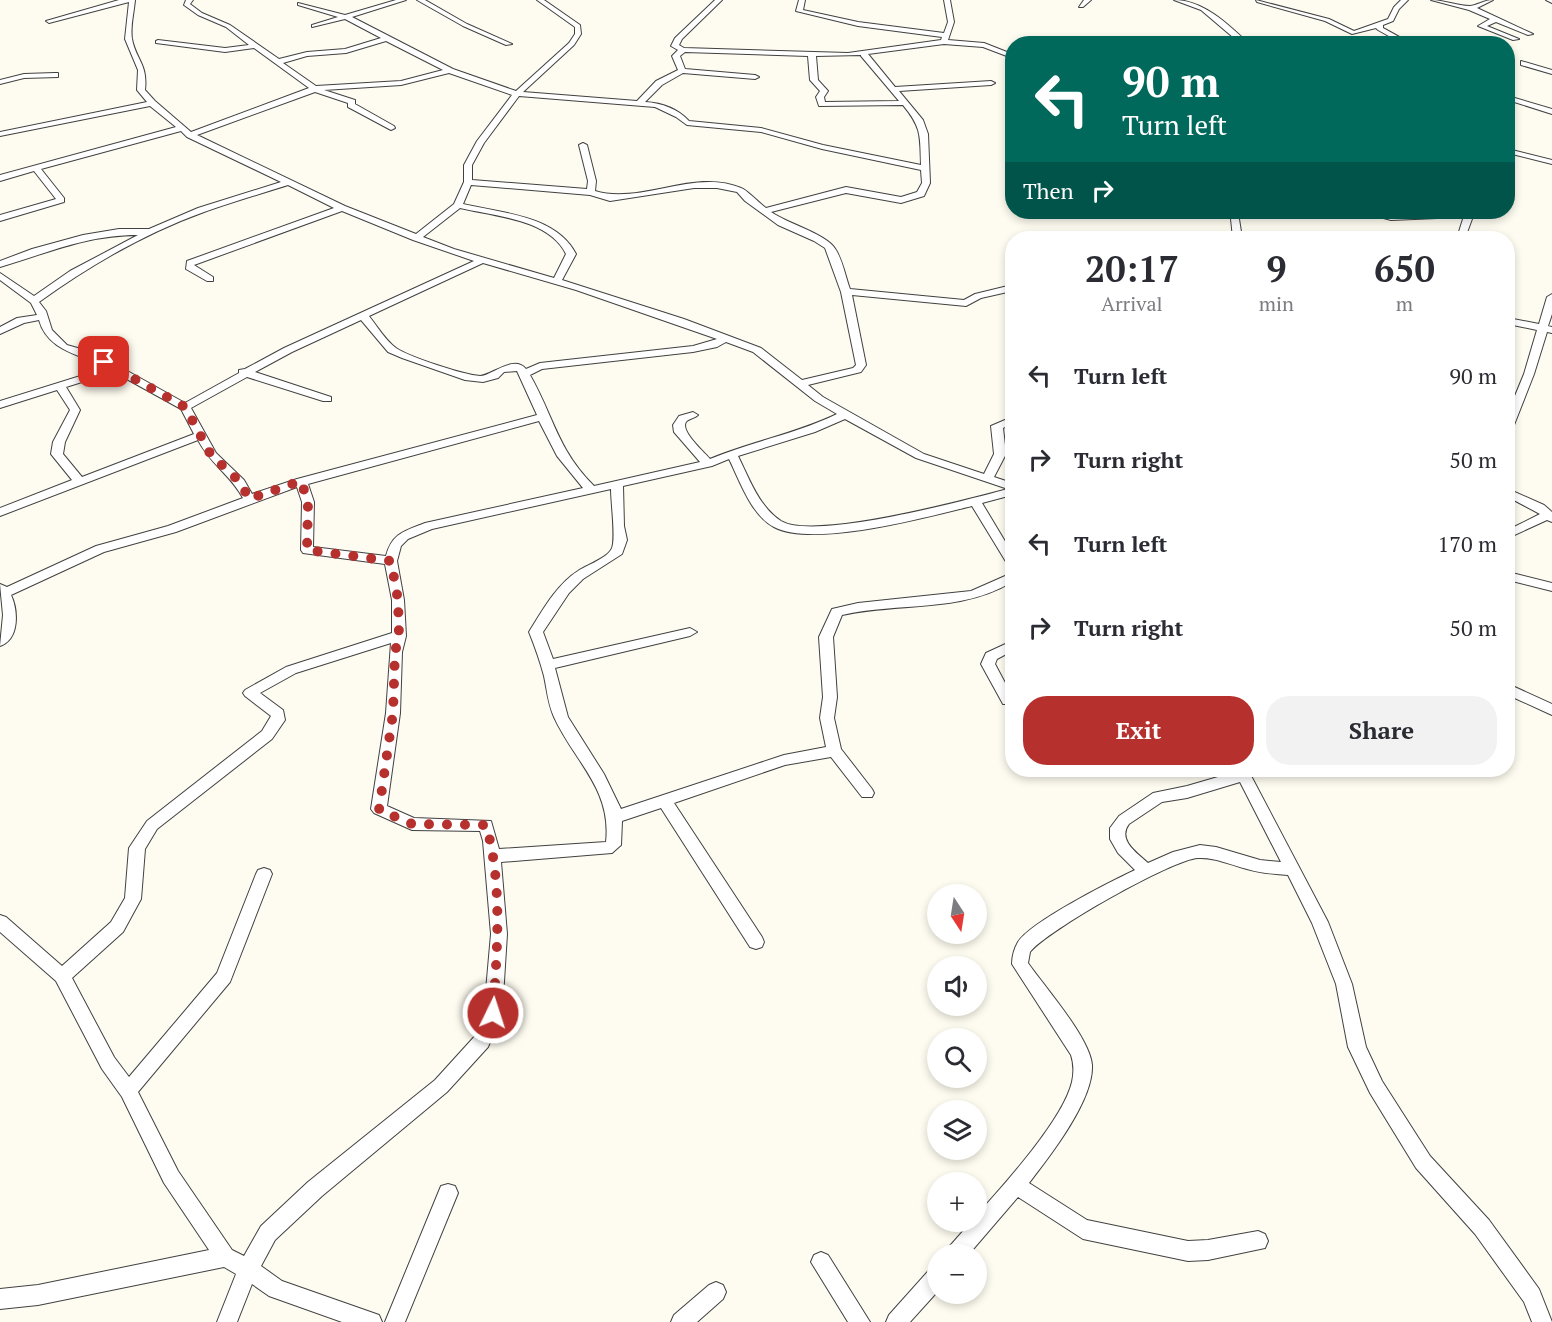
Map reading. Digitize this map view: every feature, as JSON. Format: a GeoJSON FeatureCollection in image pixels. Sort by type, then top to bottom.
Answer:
{"type":"FeatureCollection","features":[{"type":"Feature","properties":{"kind":"street"},"geometry":{"type":"LineString","coordinates":[[49,21],[129,0],[128,32],[130,44],[143,69],[141,90],[152,103],[187,131],[342,208],[416,238],[557,281],[757,350],[844,415],[920,456],[1005,487]]}},
{"type":"Feature","properties":{"kind":"street"},"geometry":{"type":"LineString","coordinates":[[190,0],[186,4],[194,11],[228,26],[315,89],[352,102],[351,105],[391,128]]}},
{"type":"Feature","properties":{"kind":"street"},"geometry":{"type":"LineString","coordinates":[[314,26],[403,0]]}},
{"type":"Feature","properties":{"kind":"street"},"geometry":{"type":"LineString","coordinates":[[420,0],[465,25],[508,44]]}},
{"type":"Feature","properties":{"kind":"street"},"geometry":{"type":"LineString","coordinates":[[416,238],[458,204],[468,182],[468,165],[480,143],[516,94],[545,71],[572,44],[578,34],[578,26],[540,0]]}},
{"type":"Feature","properties":{"kind":"street"},"geometry":{"type":"LineString","coordinates":[[719,0],[679,38],[675,46],[683,50],[812,55],[864,54],[945,39]]}},
{"type":"Feature","properties":{"kind":"street"},"geometry":{"type":"LineString","coordinates":[[802,0],[799,11],[858,24],[984,45],[1005,53]]}},
{"type":"Feature","properties":{"kind":"street"},"geometry":{"type":"LineString","coordinates":[[945,39],[951,22],[947,0]]}},
{"type":"Feature","properties":{"kind":"street"},"geometry":{"type":"LineString","coordinates":[[1081,6],[1088,0]]}},
{"type":"Feature","properties":{"kind":"street"},"geometry":{"type":"LineString","coordinates":[[1177,0],[1203,9],[1236,36]]}},
{"type":"Feature","properties":{"kind":"street"},"geometry":{"type":"LineString","coordinates":[[1259,1],[1327,20],[1354,33],[1391,20],[1396,8],[1405,0]]}},
{"type":"Feature","properties":{"kind":"street"},"geometry":{"type":"LineString","coordinates":[[1434,0],[1471,9],[1530,34]]}},
{"type":"Feature","properties":{"kind":"street"},"geometry":{"type":"LineString","coordinates":[[1471,9],[1490,0]]}},
{"type":"Feature","properties":{"kind":"street"},"geometry":{"type":"LineString","coordinates":[[300,4],[346,17],[450,71],[516,94],[660,106],[687,123],[761,130],[822,147],[925,168]]}},
{"type":"Feature","properties":{"kind":"street"},"geometry":{"type":"LineString","coordinates":[[1496,19],[1481,26],[1507,36]]}},
{"type":"Feature","properties":{"kind":"street"},"geometry":{"type":"LineString","coordinates":[[1379,25],[1380,28],[1394,36]]}},
{"type":"Feature","properties":{"kind":"street"},"geometry":{"type":"LineString","coordinates":[[277,63],[307,54],[346,51],[385,39]]}},
{"type":"Feature","properties":{"kind":"street"},"geometry":{"type":"LineString","coordinates":[[158,42],[225,50],[257,46]]}},
{"type":"Feature","properties":{"kind":"street"},"geometry":{"type":"LineString","coordinates":[[682,70],[676,56],[683,50]]}},
{"type":"Feature","properties":{"kind":"street"},"geometry":{"type":"LineString","coordinates":[[764,211],[846,190],[876,197],[912,199],[921,194],[926,183],[924,134],[919,120],[864,54]]}},
{"type":"Feature","properties":{"kind":"street"},"geometry":{"type":"LineString","coordinates":[[812,55],[814,80],[824,91],[820,97],[822,104],[905,103]]}},
{"type":"Feature","properties":{"kind":"street"},"geometry":{"type":"LineString","coordinates":[[1524,63],[1552,72]]}},
{"type":"Feature","properties":{"kind":"street"},"geometry":{"type":"LineString","coordinates":[[640,103],[659,83],[682,70],[755,77]]}},
{"type":"Feature","properties":{"kind":"street"},"geometry":{"type":"LineString","coordinates":[[0,178],[187,131],[315,89],[332,86],[401,83],[450,71]]}},
{"type":"Feature","properties":{"kind":"street"},"geometry":{"type":"LineString","coordinates":[[0,82],[24,76],[55,75]]}},
{"type":"Feature","properties":{"kind":"street"},"geometry":{"type":"LineString","coordinates":[[894,89],[991,83]]}},
{"type":"Feature","properties":{"kind":"street"},"geometry":{"type":"LineString","coordinates":[[1515,100],[1552,112]]}},
{"type":"Feature","properties":{"kind":"street"},"geometry":{"type":"LineString","coordinates":[[0,134],[152,103]]}},
{"type":"Feature","properties":{"kind":"street"},"geometry":{"type":"LineString","coordinates":[[583,145],[592,181],[591,192]]}},
{"type":"Feature","properties":{"kind":"street"},"geometry":{"type":"LineString","coordinates":[[1515,153],[1552,162]]}},
{"type":"Feature","properties":{"kind":"street"},"geometry":{"type":"LineString","coordinates":[[0,218],[62,200],[36,169]]}},
{"type":"Feature","properties":{"kind":"street"},"geometry":{"type":"LineString","coordinates":[[34,300],[73,273],[140,240],[150,232],[201,210],[289,182]]}},
{"type":"Feature","properties":{"kind":"street"},"geometry":{"type":"LineString","coordinates":[[468,182],[591,192],[610,202],[694,185],[717,185],[740,190],[781,224],[817,239],[828,247],[846,292],[861,365],[857,370],[800,384]]}},
{"type":"Feature","properties":{"kind":"street"},"geometry":{"type":"LineString","coordinates":[[458,204],[513,219],[555,233],[562,238],[571,254],[557,281]]}},
{"type":"Feature","properties":{"kind":"street"},"geometry":{"type":"LineString","coordinates":[[210,279],[189,267],[190,263],[342,208]]}},
{"type":"Feature","properties":{"kind":"street"},"geometry":{"type":"LineString","coordinates":[[0,264],[35,251],[82,238],[119,232],[150,232]]}},
{"type":"Feature","properties":{"kind":"street"},"geometry":{"type":"LineString","coordinates":[[185,407],[243,372],[483,260]]}},
{"type":"Feature","properties":{"kind":"street"},"geometry":{"type":"LineString","coordinates":[[0,276],[34,300],[47,331],[63,347],[91,355],[185,407],[211,455],[240,482],[249,499]]}},
{"type":"Feature","properties":{"kind":"street"},"geometry":{"type":"LineString","coordinates":[[846,292],[966,303],[978,296],[1005,290]]}},
{"type":"Feature","properties":{"kind":"street"},"geometry":{"type":"LineString","coordinates":[[1515,397],[1547,329],[1552,297]]}},
{"type":"Feature","properties":{"kind":"street"},"geometry":{"type":"LineString","coordinates":[[363,316],[392,350],[465,377],[483,379],[510,367],[520,368],[525,374],[542,417],[569,469],[591,490]]}},
{"type":"Feature","properties":{"kind":"street"},"geometry":{"type":"LineString","coordinates":[[0,331],[21,320],[42,317]]}},
{"type":"Feature","properties":{"kind":"street"},"geometry":{"type":"LineString","coordinates":[[1515,322],[1547,329]]}},
{"type":"Feature","properties":{"kind":"street"},"geometry":{"type":"LineString","coordinates":[[525,374],[540,366],[693,349],[713,345],[726,338]]}},
{"type":"Feature","properties":{"kind":"street"},"geometry":{"type":"LineString","coordinates":[[0,405],[116,368]]}},
{"type":"Feature","properties":{"kind":"street"},"geometry":{"type":"LineString","coordinates":[[243,372],[327,399]]}},
{"type":"Feature","properties":{"kind":"street"},"geometry":{"type":"LineString","coordinates":[[60,386],[75,410],[59,442],[57,454],[80,482]]}},
{"type":"Feature","properties":{"kind":"street"},"geometry":{"type":"LineString","coordinates":[[227,1322],[248,1269],[268,1233],[315,1189],[441,1086],[482,1041],[493,1013],[499,934],[492,856],[486,825],[412,824],[379,810],[393,713],[395,652],[399,636],[398,600],[391,561],[395,545],[404,536],[429,526],[708,464],[731,453],[807,432],[844,415]]}},
{"type":"Feature","properties":{"kind":"street"},"geometry":{"type":"LineString","coordinates":[[693,416],[683,418],[679,425],[680,432],[708,464]]}},
{"type":"Feature","properties":{"kind":"street"},"geometry":{"type":"LineString","coordinates":[[0,641],[7,635],[11,624],[2,592],[100,549],[172,529],[301,481],[542,417]]}},
{"type":"Feature","properties":{"kind":"street"},"geometry":{"type":"LineString","coordinates":[[987,479],[1000,454],[998,426],[1005,423]]}},
{"type":"Feature","properties":{"kind":"street"},"geometry":{"type":"LineString","coordinates":[[0,512],[199,436]]}},
{"type":"Feature","properties":{"kind":"street"},"geometry":{"type":"LineString","coordinates":[[731,453],[764,510],[778,525],[793,530],[847,527],[975,502],[1005,492]]}},
{"type":"Feature","properties":{"kind":"street"},"geometry":{"type":"LineString","coordinates":[[301,481],[308,502],[307,550],[391,561]]}},
{"type":"Feature","properties":{"kind":"street"},"geometry":{"type":"LineString","coordinates":[[492,856],[607,849],[613,845],[617,829],[616,817],[604,783],[578,748],[560,715],[548,665],[536,632],[547,612],[579,576],[616,554],[621,540],[618,526],[617,486]]}},
{"type":"Feature","properties":{"kind":"street"},"geometry":{"type":"LineString","coordinates":[[1515,496],[1540,508],[1550,517],[1515,531]]}},
{"type":"Feature","properties":{"kind":"street"},"geometry":{"type":"LineString","coordinates":[[975,502],[1005,551]]}},
{"type":"Feature","properties":{"kind":"street"},"geometry":{"type":"LineString","coordinates":[[1515,578],[1552,587]]}},
{"type":"Feature","properties":{"kind":"street"},"geometry":{"type":"LineString","coordinates":[[867,794],[834,751],[827,718],[830,697],[826,637],[837,612],[965,594],[1001,586],[1005,583]]}},
{"type":"Feature","properties":{"kind":"street"},"geometry":{"type":"LineString","coordinates":[[548,665],[690,632]]}},
{"type":"Feature","properties":{"kind":"street"},"geometry":{"type":"LineString","coordinates":[[62,976],[117,927],[133,899],[137,848],[152,825],[267,735],[278,720],[278,714],[250,693],[291,670],[399,636]]}},
{"type":"Feature","properties":{"kind":"street"},"geometry":{"type":"LineString","coordinates":[[1005,649],[991,656],[988,664],[1005,695]]}},
{"type":"Feature","properties":{"kind":"street"},"geometry":{"type":"LineString","coordinates":[[1515,692],[1552,710]]}},
{"type":"Feature","properties":{"kind":"street"},"geometry":{"type":"LineString","coordinates":[[616,817],[784,760],[834,751]]}},
{"type":"Feature","properties":{"kind":"street"},"geometry":{"type":"LineString","coordinates":[[1148,872],[1123,849],[1118,839],[1118,828],[1124,820],[1158,797],[1187,792],[1228,777]]}},
{"type":"Feature","properties":{"kind":"street"},"geometry":{"type":"LineString","coordinates":[[1245,777],[1320,922],[1344,984],[1357,1047],[1376,1087],[1423,1162],[1482,1227],[1532,1296],[1542,1322]]}},
{"type":"Feature","properties":{"kind":"street"},"geometry":{"type":"LineString","coordinates":[[664,800],[756,942]]}},
{"type":"Feature","properties":{"kind":"street"},"geometry":{"type":"LineString","coordinates":[[965,1244],[1017,1185],[1067,1116],[1082,1082],[1083,1065],[1077,1049],[1020,964],[1020,952],[1027,942],[1068,915],[1148,872],[1192,852],[1211,852],[1258,866],[1292,868]]}},
{"type":"Feature","properties":{"kind":"street"},"geometry":{"type":"LineString","coordinates":[[128,1091],[224,977],[264,874]]}},
{"type":"Feature","properties":{"kind":"street"},"geometry":{"type":"LineString","coordinates":[[0,922],[62,976],[108,1063],[128,1091],[171,1177],[225,1257],[248,1269],[276,1289],[372,1322]]}},
{"type":"Feature","properties":{"kind":"street"},"geometry":{"type":"LineString","coordinates":[[1017,1185],[1083,1229],[1188,1251],[1208,1250],[1258,1241]]}},
{"type":"Feature","properties":{"kind":"street"},"geometry":{"type":"LineString","coordinates":[[395,1322],[448,1193]]}},
{"type":"Feature","properties":{"kind":"street"},"geometry":{"type":"LineString","coordinates":[[0,1299],[38,1295],[225,1257]]}},
{"type":"Feature","properties":{"kind":"street"},"geometry":{"type":"LineString","coordinates":[[821,1262],[860,1322]]}},
{"type":"Feature","properties":{"kind":"street"},"geometry":{"type":"LineString","coordinates":[[896,1322],[927,1287]]}},
{"type":"Feature","properties":{"kind":"street"},"geometry":{"type":"LineString","coordinates":[[681,1322],[716,1292]]}},
{"type":"Feature","properties":{"kind":"route"},"geometry":{"type":"LineString","coordinates":[[104,362],[185,407],[191,422],[211,455],[240,482],[249,499],[301,481],[308,502],[307,550],[315,553],[391,561],[398,600],[399,636],[395,652],[393,713],[379,810],[412,824],[486,825],[491,841],[499,934],[493,1013]]}}]}
